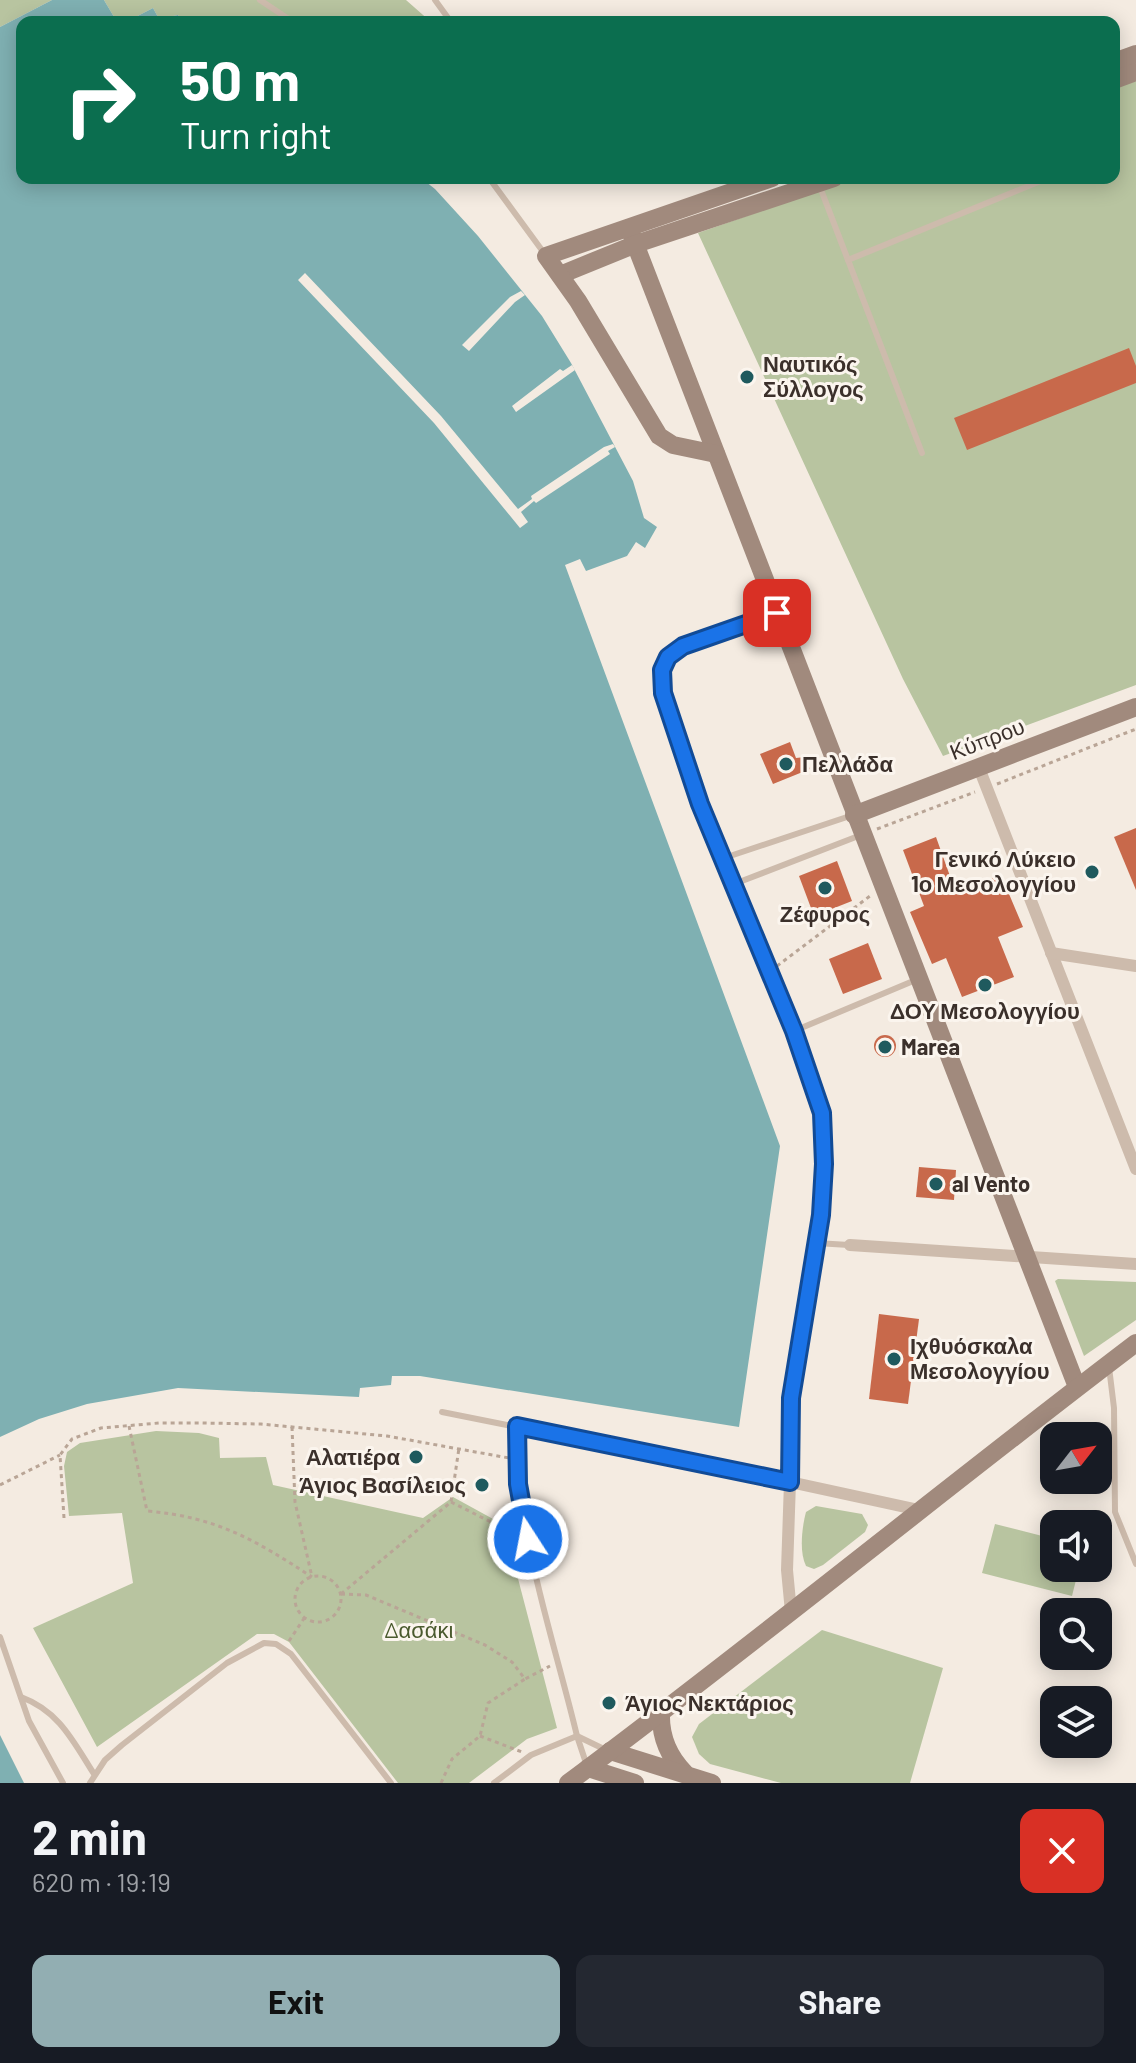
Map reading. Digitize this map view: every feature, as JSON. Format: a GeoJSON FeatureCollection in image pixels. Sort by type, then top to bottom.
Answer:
{"type":"FeatureCollection","features":[{"type":"Feature","properties":{"kind":"main road"},"geometry":{"type":"LineString","coordinates":[[560,275],[632,236],[758,184]]}},
{"type":"Feature","properties":{"kind":"main road"},"geometry":{"type":"LineString","coordinates":[[716,454],[673,445],[659,436],[546,256],[632,236],[815,184]]}},
{"type":"Feature","properties":{"kind":"main road"},"geometry":{"type":"LineString","coordinates":[[632,236],[1077,1387]]}},
{"type":"Feature","properties":{"kind":"main road","name":"Κύπρου"},"geometry":{"type":"LineString","coordinates":[[854,815],[1136,707]]}},
{"type":"Feature","properties":{"kind":"main road"},"geometry":{"type":"LineString","coordinates":[[568,1783],[1136,1343]]}},
{"type":"Feature","properties":{"kind":"main road"},"geometry":{"type":"LineString","coordinates":[[661,1712],[660,1727],[666,1745],[675,1762],[687,1774]]}},
{"type":"Feature","properties":{"kind":"main road"},"geometry":{"type":"LineString","coordinates":[[610,1751],[712,1783]]}},
{"type":"Feature","properties":{"kind":"main road"},"geometry":{"type":"LineString","coordinates":[[588,1768],[635,1783]]}},
{"type":"Feature","properties":{"kind":"street"},"geometry":{"type":"LineString","coordinates":[[979,768],[1136,1169]]}},
{"type":"Feature","properties":{"kind":"street"},"geometry":{"type":"LineString","coordinates":[[1051,953],[1136,966]]}},
{"type":"Feature","properties":{"kind":"street"},"geometry":{"type":"LineString","coordinates":[[850,1245],[1136,1264]]}},
{"type":"Feature","properties":{"kind":"street"},"geometry":{"type":"LineString","coordinates":[[791,1612],[787,1570],[790,1482],[919,1510]]}},
{"type":"Feature","properties":{"kind":"lane"},"geometry":{"type":"LineString","coordinates":[[260,0],[284,16]]}},
{"type":"Feature","properties":{"kind":"lane"},"geometry":{"type":"LineString","coordinates":[[493,184],[546,256]]}},
{"type":"Feature","properties":{"kind":"lane"},"geometry":{"type":"LineString","coordinates":[[827,184],[848,260],[922,453]]}},
{"type":"Feature","properties":{"kind":"lane"},"geometry":{"type":"LineString","coordinates":[[848,260],[1033,184]]}},
{"type":"Feature","properties":{"kind":"lane"},"geometry":{"type":"LineString","coordinates":[[442,1412],[790,1482],[791,1398],[821,1215],[824,1132],[816,1091],[794,1031],[700,804],[663,693],[662,670],[668,657],[683,646],[777,613]]}},
{"type":"Feature","properties":{"kind":"lane"},"geometry":{"type":"LineString","coordinates":[[724,858],[854,815]]}},
{"type":"Feature","properties":{"kind":"lane"},"geometry":{"type":"LineString","coordinates":[[734,884],[863,835]]}},
{"type":"Feature","properties":{"kind":"lane"},"geometry":{"type":"LineString","coordinates":[[794,1031],[918,979]]}},
{"type":"Feature","properties":{"kind":"lane"},"geometry":{"type":"LineString","coordinates":[[816,1243],[850,1245]]}},
{"type":"Feature","properties":{"kind":"lane"},"geometry":{"type":"LineString","coordinates":[[1109,1364],[1114,1408],[1115,1512],[1136,1564]]}},
{"type":"Feature","properties":{"kind":"lane"},"geometry":{"type":"LineString","coordinates":[[517,1426],[516,1460],[523,1515],[577,1736],[588,1768]]}},
{"type":"Feature","properties":{"kind":"lane"},"geometry":{"type":"LineString","coordinates":[[0,1637],[29,1721],[63,1783]]}},
{"type":"Feature","properties":{"kind":"lane"},"geometry":{"type":"LineString","coordinates":[[90,1783],[94,1774],[122,1745],[227,1663],[264,1643],[276,1644],[291,1654],[391,1783]]}},
{"type":"Feature","properties":{"kind":"lane"},"geometry":{"type":"LineString","coordinates":[[21,1697],[39,1703],[54,1716],[94,1774]]}},
{"type":"Feature","properties":{"kind":"lane"},"geometry":{"type":"LineString","coordinates":[[494,1783],[531,1755],[577,1736],[610,1751]]}},
{"type":"Feature","properties":{"kind":"path"},"geometry":{"type":"LineString","coordinates":[[769,973],[883,886]]}},
{"type":"Feature","properties":{"kind":"path"},"geometry":{"type":"LineString","coordinates":[[64,1518],[60,1455],[64,1446],[79,1435],[101,1428],[201,1423],[292,1427],[387,1436],[516,1460]]}},
{"type":"Feature","properties":{"kind":"path"},"geometry":{"type":"LineString","coordinates":[[129,1426],[147,1511],[187,1516],[238,1532],[312,1577]]}},
{"type":"Feature","properties":{"kind":"path"},"geometry":{"type":"LineString","coordinates":[[292,1427],[295,1502],[312,1577]]}},
{"type":"Feature","properties":{"kind":"path"},"geometry":{"type":"LineString","coordinates":[[341,1594],[451,1502],[459,1448]]}},
{"type":"Feature","properties":{"kind":"path"},"geometry":{"type":"LineString","coordinates":[[0,1485],[60,1455]]}},
{"type":"Feature","properties":{"kind":"path"},"geometry":{"type":"LineString","coordinates":[[451,1502],[493,1523],[523,1515]]}},
{"type":"Feature","properties":{"kind":"path"},"geometry":{"type":"LineString","coordinates":[[312,1577],[333,1581],[341,1594],[339,1609],[328,1620],[312,1621],[297,1606],[300,1585],[312,1577]]}},
{"type":"Feature","properties":{"kind":"path"},"geometry":{"type":"LineString","coordinates":[[341,1594],[366,1595],[485,1645],[512,1662],[525,1679]]}},
{"type":"Feature","properties":{"kind":"path"},"geometry":{"type":"LineString","coordinates":[[284,1649],[305,1617]]}},
{"type":"Feature","properties":{"kind":"path"},"geometry":{"type":"LineString","coordinates":[[441,1783],[452,1759],[480,1736],[488,1703],[559,1661]]}},
{"type":"Feature","properties":{"kind":"path"},"geometry":{"type":"LineString","coordinates":[[480,1736],[531,1755]]}},
{"type":"Feature","properties":{"kind":"green space"},"geometry":{"type":"Polygon","coordinates":[[[0,0],[52,0],[16,16],[0,27],[0,0]]]}},
{"type":"Feature","properties":{"kind":"green space"},"geometry":{"type":"Polygon","coordinates":[[[104,0],[406,0],[424,16],[157,16],[153,8],[138,16],[113,16],[104,0]]]}},
{"type":"Feature","properties":{"kind":"green space"},"geometry":{"type":"Polygon","coordinates":[[[1136,81],[1136,685],[943,756],[903,679],[698,233],[838,184],[1120,184],[1120,86],[1136,81]]]}},
{"type":"Feature","properties":{"kind":"green space"},"geometry":{"type":"Polygon","coordinates":[[[1055,1281],[1136,1282],[1136,1320],[1084,1356],[1055,1281]]]}},
{"type":"Feature","properties":{"kind":"green space","name":"Δασάκι"},"geometry":{"type":"Polygon","coordinates":[[[156,1431],[199,1433],[219,1438],[220,1458],[266,1457],[273,1485],[423,1518],[453,1497],[504,1525],[557,1728],[527,1739],[469,1783],[398,1783],[289,1642],[274,1634],[257,1634],[97,1747],[33,1628],[133,1583],[122,1513],[69,1516],[64,1466],[67,1452],[80,1443],[156,1431]]]}},
{"type":"Feature","properties":{"kind":"green space"},"geometry":{"type":"Polygon","coordinates":[[[816,1506],[862,1514],[868,1525],[865,1532],[814,1569],[806,1566],[802,1539],[806,1512],[816,1506]]]}},
{"type":"Feature","properties":{"kind":"green space"},"geometry":{"type":"Polygon","coordinates":[[[995,1524],[1040,1535],[1040,1582],[1076,1582],[1072,1596],[982,1573],[995,1524]]]}},
{"type":"Feature","properties":{"kind":"green space"},"geometry":{"type":"Polygon","coordinates":[[[822,1630],[943,1668],[910,1783],[781,1783],[710,1764],[699,1754],[692,1737],[699,1724],[822,1630]]]}},
{"type":"Feature","properties":{"kind":"water"},"geometry":{"type":"Polygon","coordinates":[[[52,0],[104,0],[113,16],[21,16],[52,0]]]}},
{"type":"Feature","properties":{"kind":"water"},"geometry":{"type":"Polygon","coordinates":[[[153,8],[157,16],[138,16],[153,8]]]}},
{"type":"Feature","properties":{"kind":"water"},"geometry":{"type":"Polygon","coordinates":[[[16,19],[16,184],[429,184],[478,236],[542,316],[571,363],[633,481],[644,518],[657,527],[645,548],[636,542],[627,556],[586,571],[580,559],[565,565],[780,1146],[739,1427],[420,1376],[392,1376],[391,1385],[360,1388],[359,1397],[178,1388],[87,1404],[39,1419],[0,1437],[0,27],[16,19]]]}},
{"type":"Feature","properties":{"kind":"water"},"geometry":{"type":"Polygon","coordinates":[[[0,1735],[24,1783],[0,1783],[0,1735]]]}},
{"type":"Feature","properties":{"kind":"pier"},"geometry":{"type":"Polygon","coordinates":[[[305,273],[441,416],[518,509],[532,499],[531,496],[604,447],[613,444],[615,447],[608,451],[610,454],[521,512],[528,522],[520,528],[434,423],[298,280],[305,273]]]}},
{"type":"Feature","properties":{"kind":"pier"},"geometry":{"type":"Polygon","coordinates":[[[521,291],[525,295],[469,351],[462,345],[510,297],[521,291]]]}},
{"type":"Feature","properties":{"kind":"pier"},"geometry":{"type":"Polygon","coordinates":[[[572,365],[575,370],[516,412],[512,406],[560,369],[563,371],[572,365]]]}},
{"type":"Feature","properties":{"kind":"building"},"geometry":{"type":"Polygon","coordinates":[[[1129,348],[1136,366],[1136,383],[967,450],[954,418],[1129,348]]]}},
{"type":"Feature","properties":{"kind":"building","name":"Πελλάδα"},"geometry":{"type":"Polygon","coordinates":[[[790,742],[796,758],[805,757],[810,769],[773,784],[760,754],[790,742]]]}},
{"type":"Feature","properties":{"kind":"building"},"geometry":{"type":"Polygon","coordinates":[[[1136,828],[1136,890],[1114,837],[1136,828]]]}},
{"type":"Feature","properties":{"kind":"building"},"geometry":{"type":"Polygon","coordinates":[[[936,837],[956,893],[1001,875],[1023,927],[998,937],[1014,977],[962,997],[946,958],[932,964],[910,912],[924,906],[903,850],[936,837]]]}},
{"type":"Feature","properties":{"kind":"building","name":"Ζέφυρος"},"geometry":{"type":"Polygon","coordinates":[[[837,861],[852,901],[814,916],[799,876],[837,861]]]}},
{"type":"Feature","properties":{"kind":"building"},"geometry":{"type":"Polygon","coordinates":[[[868,943],[882,979],[843,994],[829,959],[868,943]]]}},
{"type":"Feature","properties":{"kind":"building","name":"Marea"},"geometry":{"type":"Polygon","coordinates":[[[885,1035],[893,1038],[896,1046],[893,1054],[885,1057],[877,1054],[874,1046],[877,1038],[885,1035]]]}},
{"type":"Feature","properties":{"kind":"building","name":"al Vento"},"geometry":{"type":"Polygon","coordinates":[[[919,1167],[956,1170],[954,1200],[916,1197],[919,1167]]]}},
{"type":"Feature","properties":{"kind":"building","name":"Ιχθυόσκαλα Μεσολογγίου"},"geometry":{"type":"Polygon","coordinates":[[[879,1314],[919,1319],[908,1404],[869,1399],[879,1314]]]}},
{"type":"Feature","properties":{"kind":"place","name":"Ναυτικός Σύλλογος"},"geometry":{"type":"Point","coordinates":[747,377]}},
{"type":"Feature","properties":{"kind":"place","name":"Πελλάδα"},"geometry":{"type":"Point","coordinates":[786,764]}},
{"type":"Feature","properties":{"kind":"place","name":"Γενικό Λύκειο 1ο Μεσολογγίου"},"geometry":{"type":"Point","coordinates":[1092,872]}},
{"type":"Feature","properties":{"kind":"place","name":"Ζέφυρος"},"geometry":{"type":"Point","coordinates":[825,888]}},
{"type":"Feature","properties":{"kind":"place","name":"ΔΟΥ Μεσολογγίου"},"geometry":{"type":"Point","coordinates":[985,985]}},
{"type":"Feature","properties":{"kind":"place","name":"Marea"},"geometry":{"type":"Point","coordinates":[885,1047]}},
{"type":"Feature","properties":{"kind":"place","name":"al Vento"},"geometry":{"type":"Point","coordinates":[936,1184]}},
{"type":"Feature","properties":{"kind":"place","name":"Ιχθυόσκαλα Μεσολογγίου"},"geometry":{"type":"Point","coordinates":[894,1359]}},
{"type":"Feature","properties":{"kind":"place","name":"Αλατιέρα"},"geometry":{"type":"Point","coordinates":[416,1457]}},
{"type":"Feature","properties":{"kind":"place","name":"Άγιος Βασίλειος"},"geometry":{"type":"Point","coordinates":[482,1485]}},
{"type":"Feature","properties":{"kind":"place","name":"Άγιος Νεκτάριος"},"geometry":{"type":"Point","coordinates":[609,1703]}},
{"type":"Feature","properties":{"kind":"route"},"geometry":{"type":"LineString","coordinates":[[528,1539],[518,1484],[517,1426],[790,1482],[791,1398],[821,1215],[824,1164],[822,1113],[794,1031],[700,804],[663,693],[662,670],[668,657],[683,646],[777,613]]}}]}
